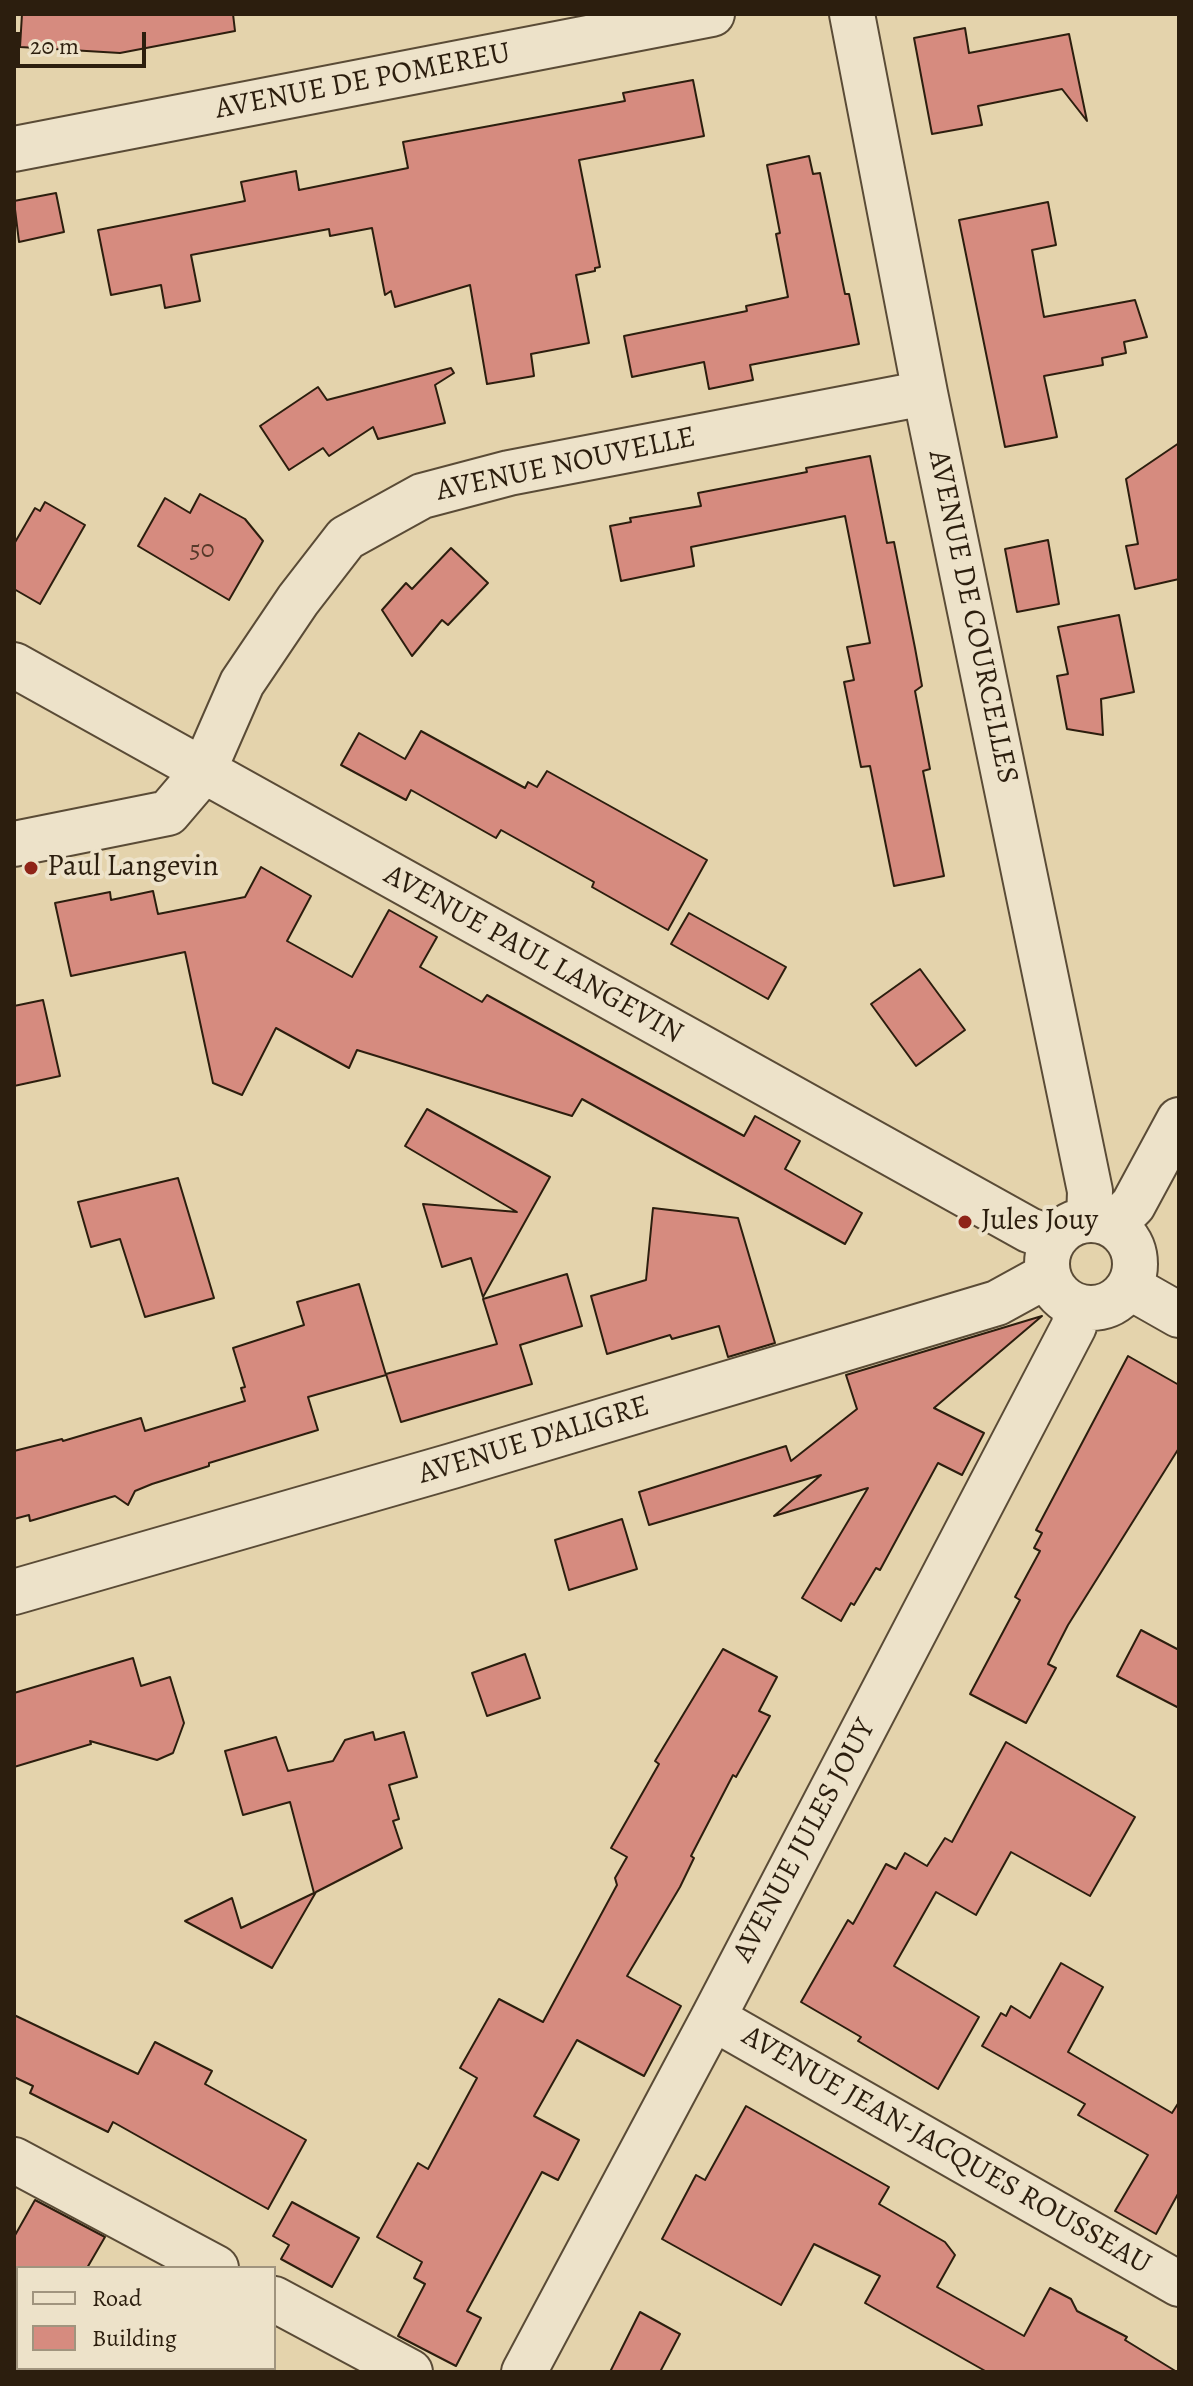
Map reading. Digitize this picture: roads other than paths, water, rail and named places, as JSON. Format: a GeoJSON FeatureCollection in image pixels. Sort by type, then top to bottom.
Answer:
{"type":"FeatureCollection","features":[{"type":"Feature","properties":{"kind":"street","name":"AVENUE DE POMEREU"},"geometry":{"type":"LineString","coordinates":[[14,149],[712,14]]}},
{"type":"Feature","properties":{"kind":"street","name":"AVENUE DE COURCELLES"},"geometry":{"type":"LineString","coordinates":[[852,14],[925,393],[1090,1191],[1076,1253]]}},
{"type":"Feature","properties":{"kind":"street","name":"AVENUE NOUVELLE"},"geometry":{"type":"LineString","coordinates":[[14,844],[168,813],[203,772],[242,683],[298,600],[346,538],[422,496],[509,473],[925,393]]}},
{"type":"Feature","properties":{"kind":"street","name":"AVENUE PAUL LANGEVIN"},"geometry":{"type":"LineString","coordinates":[[14,665],[1029,1230],[1076,1253]]}},
{"type":"Feature","properties":{"kind":"street","name":"AVENUE JULES JOUY"},"geometry":{"type":"LineString","coordinates":[[524,2372],[1067,1341],[1074,1326],[1076,1253],[1133,1205],[1179,1120]]}},
{"type":"Feature","properties":{"kind":"street"},"geometry":{"type":"LineString","coordinates":[[1131,1244],[1135,1256],[1132,1283],[1112,1303],[1100,1307],[1076,1253],[1131,1244]]}},
{"type":"Feature","properties":{"kind":"street","name":"AVENUE D'ALIGRE"},"geometry":{"type":"LineString","coordinates":[[14,1592],[452,1466],[982,1308],[997,1303],[1076,1253]]}},
{"type":"Feature","properties":{"kind":"street"},"geometry":{"type":"LineString","coordinates":[[1132,1283],[1142,1294],[1179,1315]]}},
{"type":"Feature","properties":{"kind":"street","name":"AVENUE JEAN-JACQUES ROUSSEAU"},"geometry":{"type":"LineString","coordinates":[[713,2018],[1179,2284]]}},
{"type":"Feature","properties":{"kind":"street"},"geometry":{"type":"LineString","coordinates":[[14,2160],[212,2266]]}},
{"type":"Feature","properties":{"kind":"street"},"geometry":{"type":"LineString","coordinates":[[276,2300],[410,2372]]}},
{"type":"Feature","properties":{"kind":"place","name":"Paul Langevin"},"geometry":{"type":"Point","coordinates":[31,868]}},
{"type":"Feature","properties":{"kind":"place","name":"Jules Jouy"},"geometry":{"type":"Point","coordinates":[965,1222]}}]}
